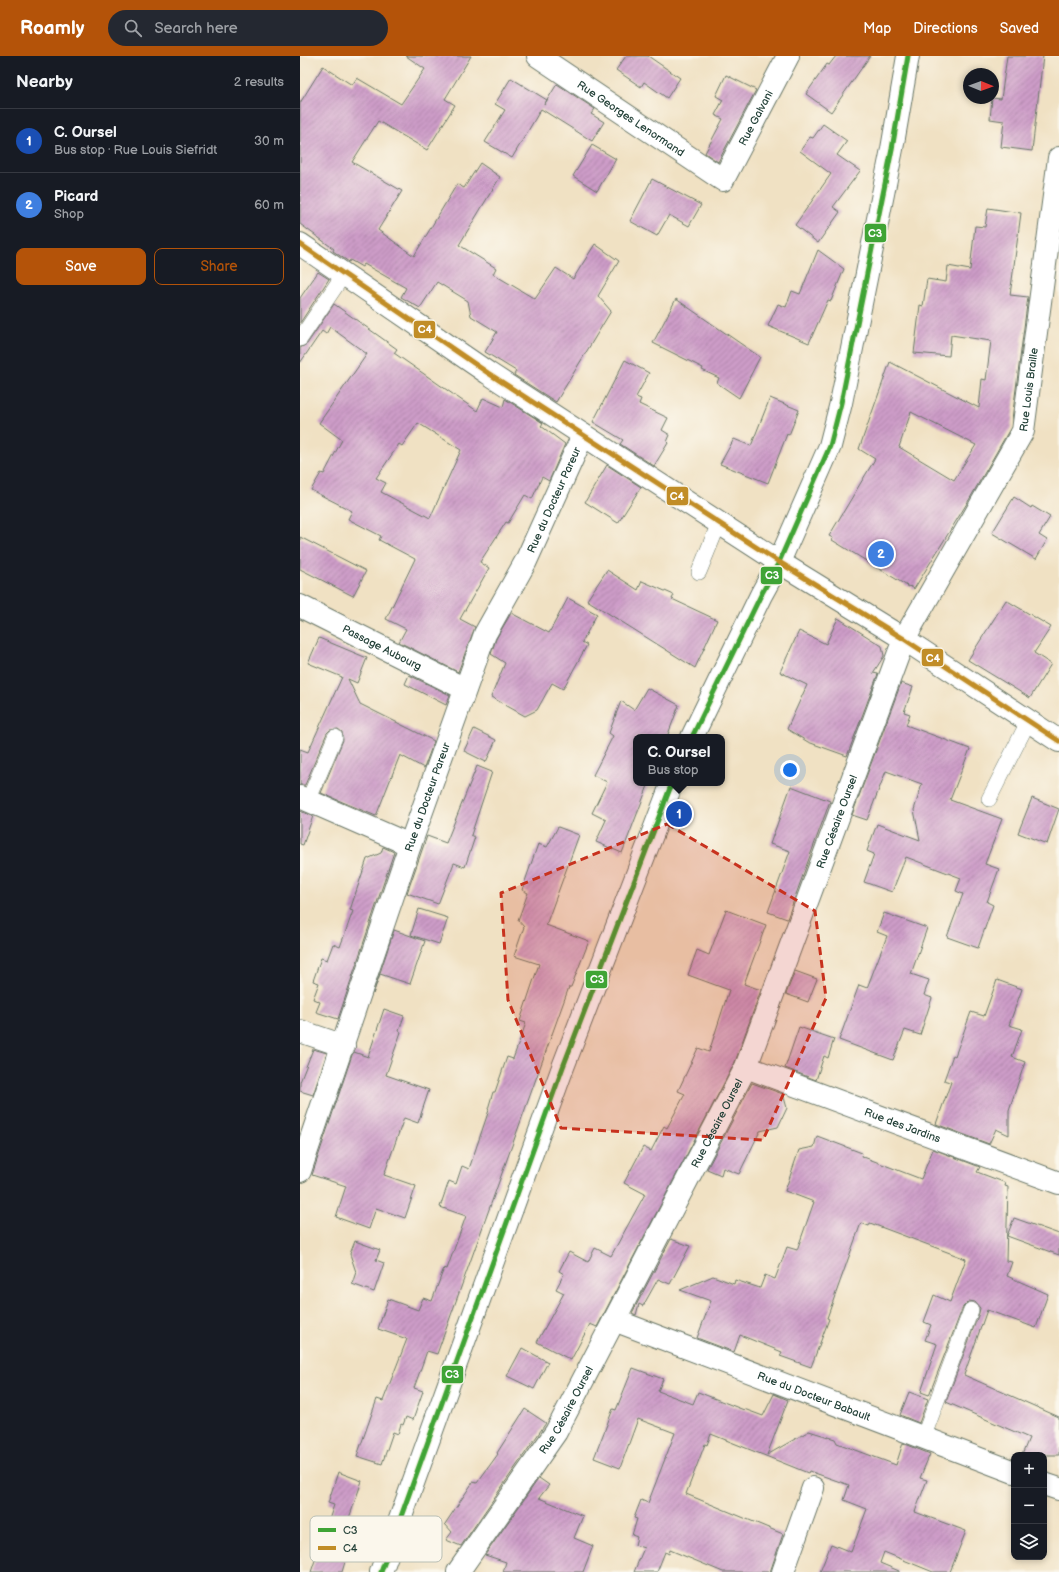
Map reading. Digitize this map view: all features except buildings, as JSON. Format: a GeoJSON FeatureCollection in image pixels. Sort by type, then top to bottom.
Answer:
{"type":"FeatureCollection","features":[{"type":"Feature","properties":{"kind":"street","name":"Rue Georges Lenormand"},"geometry":{"type":"LineString","coordinates":[[538,56],[723,180]]}},
{"type":"Feature","properties":{"kind":"street","name":"Rue Galvani"},"geometry":{"type":"LineString","coordinates":[[723,180],[788,56]]}},
{"type":"Feature","properties":{"kind":"street"},"geometry":{"type":"LineString","coordinates":[[693,734],[761,595],[779,562],[830,446],[841,403],[892,149],[908,56]]}},
{"type":"Feature","properties":{"kind":"street","name":"Rue Louis Braille"},"geometry":{"type":"LineString","coordinates":[[904,639],[1023,431],[1059,158]]}},
{"type":"Feature","properties":{"kind":"street"},"geometry":{"type":"LineString","coordinates":[[300,244],[475,364],[583,435],[779,562],[904,639],[1059,741]]}},
{"type":"Feature","properties":{"kind":"street","name":"Rue du Docteur Pareur"},"geometry":{"type":"LineString","coordinates":[[300,1171],[344,1046],[410,845],[485,634],[526,561],[583,435]]}},
{"type":"Feature","properties":{"kind":"street","name":"Passage Aubourg"},"geometry":{"type":"LineString","coordinates":[[300,606],[465,689]]}},
{"type":"Feature","properties":{"kind":"street","name":"Rue Césaire Oursel"},"geometry":{"type":"LineString","coordinates":[[458,1572],[556,1432],[746,1067],[904,639]]}},
{"type":"Feature","properties":{"kind":"street"},"geometry":{"type":"LineString","coordinates":[[401,1516],[562,1067],[671,786]]}},
{"type":"Feature","properties":{"kind":"street"},"geometry":{"type":"LineString","coordinates":[[304,799],[410,845]]}},
{"type":"Feature","properties":{"kind":"street"},"geometry":{"type":"LineString","coordinates":[[300,1031],[344,1046]]}},
{"type":"Feature","properties":{"kind":"street","name":"Rue des Jardins"},"geometry":{"type":"LineString","coordinates":[[746,1067],[1059,1183]]}},
{"type":"Feature","properties":{"kind":"street","name":"Rue du Docteur Babault"},"geometry":{"type":"LineString","coordinates":[[614,1320],[1011,1471]]}},
{"type":"Feature","properties":{"kind":"street"},"geometry":{"type":"LineString","coordinates":[[1047,1485],[1059,1489]]}},
{"type":"Feature","properties":{"kind":"street"},"geometry":{"type":"LineString","coordinates":[[783,1572],[813,1488]]}},
{"type":"Feature","properties":{"kind":"street"},"geometry":{"type":"LineString","coordinates":[[381,1572],[385,1562]]}},
{"type":"Feature","properties":{"kind":"lane"},"geometry":{"type":"LineString","coordinates":[[300,339],[344,274]]}},
{"type":"Feature","properties":{"kind":"lane"},"geometry":{"type":"LineString","coordinates":[[699,572],[719,523]]}},
{"type":"Feature","properties":{"kind":"lane"},"geometry":{"type":"LineString","coordinates":[[989,799],[1028,722]]}},
{"type":"Feature","properties":{"kind":"lane"},"geometry":{"type":"LineString","coordinates":[[304,799],[335,737]]}},
{"type":"Feature","properties":{"kind":"lane"},"geometry":{"type":"LineString","coordinates":[[923,1438],[971,1310]]}},
{"type":"Feature","properties":{"kind":"highlighted area"},"geometry":{"type":"Polygon","coordinates":[[[667,824],[815,911],[826,998],[763,1140],[561,1128],[508,1000],[501,893],[667,824]]]}},
{"type":"Feature","properties":{"kind":"transit line","name":"C3"},"geometry":{"type":"LineString","coordinates":[[693,734],[761,595],[779,562],[830,446],[841,403],[892,149],[908,56]]}},
{"type":"Feature","properties":{"kind":"transit line","name":"C4"},"geometry":{"type":"LineString","coordinates":[[300,244],[488,373],[779,562],[904,639],[1059,741]]}},
{"type":"Feature","properties":{"kind":"transit line","name":"C3"},"geometry":{"type":"LineString","coordinates":[[401,1516],[563,1067],[671,786]]}},
{"type":"Feature","properties":{"kind":"transit line","name":"C3"},"geometry":{"type":"LineString","coordinates":[[381,1572],[385,1562]]}},
{"type":"Feature","properties":{"kind":"place","name":"Picard"},"geometry":{"type":"Point","coordinates":[881,554]}},
{"type":"Feature","properties":{"kind":"place","name":"C. Oursel"},"geometry":{"type":"Point","coordinates":[679,814]}}]}
